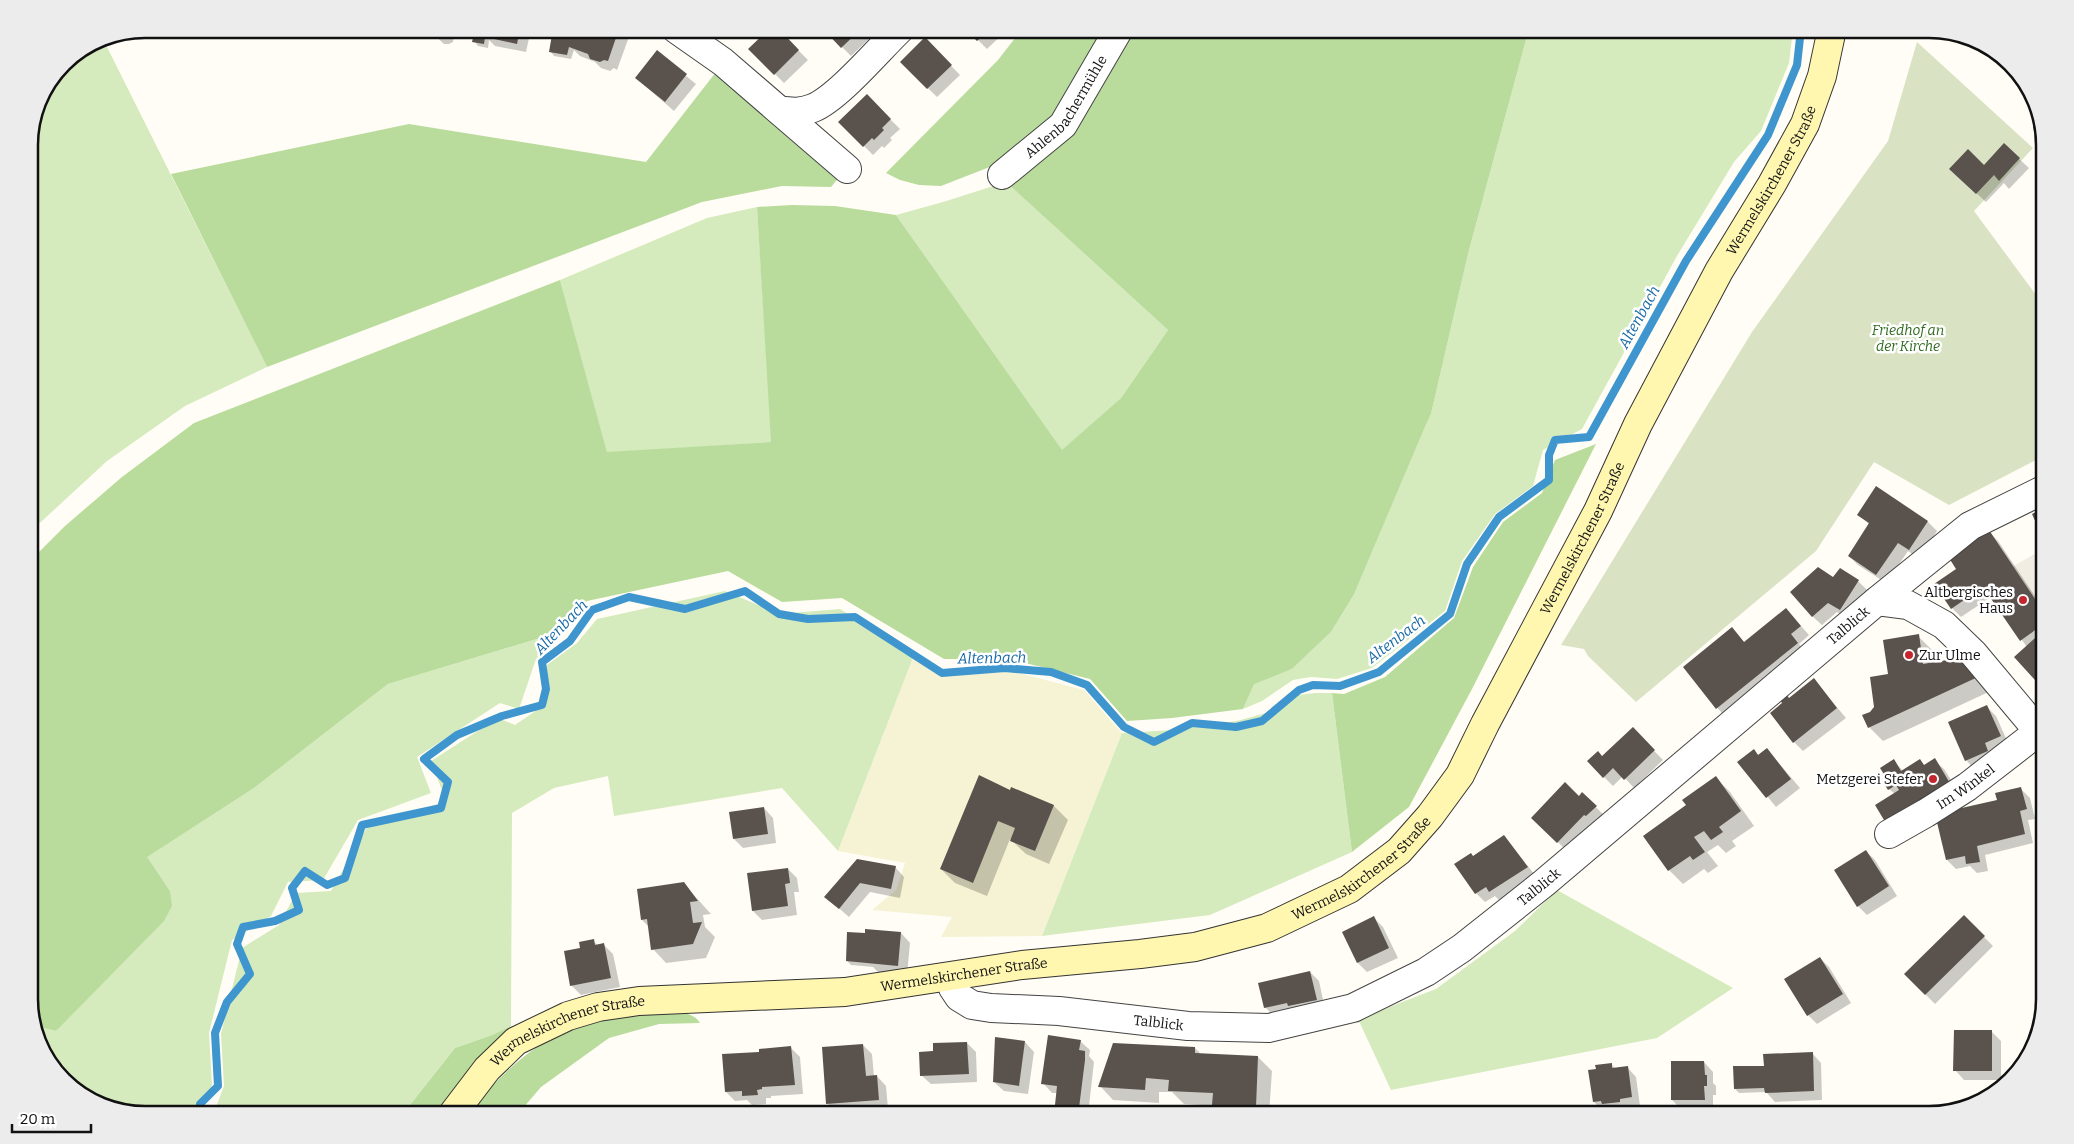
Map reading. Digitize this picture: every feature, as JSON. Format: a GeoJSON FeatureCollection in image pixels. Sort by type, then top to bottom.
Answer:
{"type":"FeatureCollection","features":[{"type":"Feature","properties":{"kind":"street"},"geometry":{"type":"LineString","coordinates":[[689,38],[724,62],[847,169]]}},
{"type":"Feature","properties":{"kind":"street"},"geometry":{"type":"LineString","coordinates":[[779,110],[796,113],[814,108],[830,99],[891,38]]}},
{"type":"Feature","properties":{"kind":"street","name":"Ahlenbachermühle"},"geometry":{"type":"LineString","coordinates":[[1002,175],[1063,125],[1114,38]]}},
{"type":"Feature","properties":{"kind":"street","name":"Wermelskirchener Straße"},"geometry":{"type":"LineString","coordinates":[[459,1106],[487,1069],[516,1041],[568,1016],[598,1007],[639,1000],[844,992],[950,977],[1022,964],[1140,954],[1195,947],[1267,928],[1349,889],[1399,851],[1430,816],[1460,776],[1490,715],[1598,511],[1638,424],[1719,270],[1805,124],[1822,76],[1830,38]]}},
{"type":"Feature","properties":{"kind":"street","name":"Talblick"},"geometry":{"type":"LineString","coordinates":[[950,977],[953,988],[959,997],[972,1005],[990,1008],[1059,1011],[1188,1026],[1269,1028],[1353,1008],[1426,972],[1462,948],[1544,883],[1877,601],[1970,526],[2036,493]]}},
{"type":"Feature","properties":{"kind":"street","name":"Im Winkel"},"geometry":{"type":"LineString","coordinates":[[1877,601],[1908,605],[1944,625],[1973,653],[2036,729]]}},
{"type":"Feature","properties":{"kind":"street","name":"Im Winkel"},"geometry":{"type":"LineString","coordinates":[[1889,834],[1967,787],[2036,740]]}},
{"type":"Feature","properties":{"kind":"shaded area"},"geometry":{"type":"Polygon","coordinates":[[[2036,553],[2036,601],[2012,567],[2036,553]]]}},
{"type":"Feature","properties":{"kind":"shaded area"},"geometry":{"type":"Polygon","coordinates":[[[914,655],[940,670],[1007,670],[1084,690],[1122,733],[1042,936],[941,937],[952,917],[872,910],[896,890],[905,863],[838,851],[914,655]]]}},
{"type":"Feature","properties":{"kind":"green space"},"geometry":{"type":"Polygon","coordinates":[[[1015,38],[1098,38],[1057,119],[1005,161],[941,186],[919,185],[900,180],[886,173],[998,60],[1015,38]]]}},
{"type":"Feature","properties":{"kind":"green space"},"geometry":{"type":"Polygon","coordinates":[[[1120,38],[1527,38],[1469,250],[1431,414],[1354,594],[1331,632],[1292,669],[1254,684],[1243,709],[1172,718],[1127,721],[1090,679],[1009,659],[944,659],[842,598],[782,602],[728,571],[587,601],[560,632],[388,684],[254,788],[147,857],[170,891],[172,906],[164,921],[56,1031],[42,1027],[38,1007],[38,553],[65,526],[122,477],[194,423],[560,280],[607,452],[771,442],[757,207],[792,205],[835,206],[896,215],[1062,450],[1121,398],[1168,330],[1006,182],[1120,38]]]}},
{"type":"Feature","properties":{"kind":"green space"},"geometry":{"type":"Polygon","coordinates":[[[1527,38],[1792,38],[1789,63],[1761,131],[1734,162],[1677,256],[1582,429],[1543,450],[1533,486],[1495,514],[1462,561],[1445,611],[1372,668],[1337,679],[1311,677],[1293,680],[1262,701],[1243,709],[1254,683],[1292,669],[1331,632],[1354,593],[1431,414],[1469,250],[1527,38]]]}},
{"type":"Feature","properties":{"kind":"green space","name":"Friedhof an der Kirche"},"geometry":{"type":"Polygon","coordinates":[[[1917,42],[2033,148],[1974,211],[2036,295],[2036,460],[1949,505],[1874,462],[1816,551],[1636,702],[1588,656],[1584,649],[1561,645],[1752,332],[1888,141],[1917,42]]]}},
{"type":"Feature","properties":{"kind":"green space"},"geometry":{"type":"Polygon","coordinates":[[[106,45],[267,367],[185,406],[107,461],[38,525],[38,137],[43,110],[64,74],[79,60],[106,45]]]}},
{"type":"Feature","properties":{"kind":"green space"},"geometry":{"type":"Polygon","coordinates":[[[716,72],[840,176],[831,187],[782,186],[702,202],[267,367],[171,174],[409,124],[646,162],[716,72]]]}},
{"type":"Feature","properties":{"kind":"green space"},"geometry":{"type":"Polygon","coordinates":[[[1006,182],[1168,330],[1121,398],[1062,451],[896,215],[1006,182]]]}},
{"type":"Feature","properties":{"kind":"green space"},"geometry":{"type":"Polygon","coordinates":[[[757,207],[772,442],[607,453],[560,280],[707,218],[757,207]]]}},
{"type":"Feature","properties":{"kind":"green space"},"geometry":{"type":"Polygon","coordinates":[[[1596,444],[1472,689],[1409,807],[1352,852],[1332,693],[1344,694],[1385,677],[1454,618],[1473,567],[1503,522],[1542,493],[1555,460],[1596,444]]]}},
{"type":"Feature","properties":{"kind":"green space"},"geometry":{"type":"Polygon","coordinates":[[[725,591],[779,614],[840,609],[914,655],[838,851],[782,788],[614,816],[608,776],[554,788],[512,813],[511,1026],[455,1048],[409,1106],[216,1106],[224,1086],[221,1034],[242,948],[279,925],[296,893],[331,891],[366,829],[446,801],[431,761],[498,718],[515,725],[537,710],[547,665],[577,643],[597,619],[725,591]]]}},
{"type":"Feature","properties":{"kind":"green space"},"geometry":{"type":"Polygon","coordinates":[[[560,632],[536,659],[519,709],[500,703],[417,757],[431,793],[358,820],[323,880],[288,882],[271,916],[232,940],[209,1033],[212,1085],[204,1106],[130,1106],[103,1098],[74,1080],[56,1059],[42,1027],[56,1031],[170,891],[146,857],[254,788],[388,684],[560,632]]]}},
{"type":"Feature","properties":{"kind":"green space"},"geometry":{"type":"Polygon","coordinates":[[[1332,693],[1352,852],[1210,915],[1042,936],[1122,733],[1173,730],[1237,721],[1269,712],[1298,695],[1332,693]]]}},
{"type":"Feature","properties":{"kind":"green space"},"geometry":{"type":"Polygon","coordinates":[[[1557,890],[1733,988],[1657,1038],[1391,1090],[1358,1019],[1436,989],[1515,931],[1557,890]]]}},
{"type":"Feature","properties":{"kind":"green space"},"geometry":{"type":"Polygon","coordinates":[[[681,1013],[693,1016],[700,1023],[659,1024],[609,1038],[541,1087],[525,1106],[474,1106],[516,1063],[553,1037],[574,1027],[622,1015],[681,1013]]]}},
{"type":"Feature","properties":{"kind":"green space"},"geometry":{"type":"Polygon","coordinates":[[[511,1026],[444,1106],[409,1106],[455,1048],[511,1026]]]}},
{"type":"Feature","properties":{"kind":"building"},"geometry":{"type":"Polygon","coordinates":[[[473,38],[485,38],[484,44],[472,42],[473,38]]]}},
{"type":"Feature","properties":{"kind":"building"},"geometry":{"type":"Polygon","coordinates":[[[490,38],[518,38],[517,44],[490,38]]]}},
{"type":"Feature","properties":{"kind":"building"},"geometry":{"type":"Polygon","coordinates":[[[551,38],[616,38],[608,61],[600,62],[590,59],[588,54],[569,47],[567,55],[549,52],[551,38]]]}},
{"type":"Feature","properties":{"kind":"building"},"geometry":{"type":"Polygon","coordinates":[[[760,38],[788,38],[799,50],[774,75],[748,49],[760,38]]]}},
{"type":"Feature","properties":{"kind":"building"},"geometry":{"type":"Polygon","coordinates":[[[832,38],[852,38],[841,48],[832,38]]]}},
{"type":"Feature","properties":{"kind":"building"},"geometry":{"type":"Polygon","coordinates":[[[926,38],[952,65],[927,89],[900,62],[926,38]]]}},
{"type":"Feature","properties":{"kind":"building"},"geometry":{"type":"Polygon","coordinates":[[[657,50],[687,74],[665,102],[635,78],[657,50]]]}},
{"type":"Feature","properties":{"kind":"building"},"geometry":{"type":"Polygon","coordinates":[[[867,94],[891,119],[874,140],[872,138],[863,147],[838,122],[867,94]]]}},
{"type":"Feature","properties":{"kind":"building"},"geometry":{"type":"Polygon","coordinates":[[[2004,143],[2020,158],[1999,181],[1994,175],[1976,194],[1949,169],[1968,149],[1984,165],[2004,143]]]}},
{"type":"Feature","properties":{"kind":"building"},"geometry":{"type":"Polygon","coordinates":[[[1876,486],[1928,521],[1909,550],[1898,543],[1876,575],[1848,556],[1869,523],[1857,515],[1876,486]]]}},
{"type":"Feature","properties":{"kind":"building"},"geometry":{"type":"Polygon","coordinates":[[[2036,512],[2036,523],[2032,514],[2036,512]]]}},
{"type":"Feature","properties":{"kind":"building"},"geometry":{"type":"Polygon","coordinates":[[[1989,530],[2036,600],[2036,629],[2020,641],[1983,587],[1951,609],[1934,584],[1956,569],[1949,558],[1989,530]]]}},
{"type":"Feature","properties":{"kind":"building"},"geometry":{"type":"Polygon","coordinates":[[[1818,567],[1833,577],[1840,568],[1859,580],[1840,610],[1828,603],[1812,617],[1790,592],[1818,567]]]}},
{"type":"Feature","properties":{"kind":"building"},"geometry":{"type":"Polygon","coordinates":[[[1786,608],[1801,626],[1791,634],[1798,643],[1716,709],[1683,667],[1732,627],[1744,642],[1786,608]]]}},
{"type":"Feature","properties":{"kind":"building"},"geometry":{"type":"Polygon","coordinates":[[[1919,634],[1923,664],[1965,657],[1980,676],[1868,728],[1862,715],[1870,712],[1874,707],[1870,677],[1888,674],[1883,640],[1919,634]]]}},
{"type":"Feature","properties":{"kind":"building"},"geometry":{"type":"Polygon","coordinates":[[[2036,637],[2036,681],[2014,657],[2036,637]]]}},
{"type":"Feature","properties":{"kind":"building"},"geometry":{"type":"Polygon","coordinates":[[[1814,678],[1837,708],[1793,743],[1770,713],[1782,703],[1780,700],[1787,695],[1789,698],[1814,678]]]}},
{"type":"Feature","properties":{"kind":"building"},"geometry":{"type":"Polygon","coordinates":[[[1987,705],[2001,736],[1985,743],[1988,751],[1965,761],[1948,722],[1987,705]]]}},
{"type":"Feature","properties":{"kind":"building"},"geometry":{"type":"Polygon","coordinates":[[[1633,727],[1655,750],[1624,780],[1613,768],[1603,778],[1587,761],[1598,751],[1602,756],[1633,727]]]}},
{"type":"Feature","properties":{"kind":"building"},"geometry":{"type":"Polygon","coordinates":[[[1767,748],[1791,779],[1766,798],[1737,762],[1754,749],[1758,755],[1767,748]]]}},
{"type":"Feature","properties":{"kind":"building"},"geometry":{"type":"Polygon","coordinates":[[[1935,758],[1951,785],[1887,825],[1875,805],[1899,790],[1896,785],[1888,790],[1883,782],[1887,779],[1880,768],[1894,759],[1901,771],[1920,759],[1924,765],[1935,758]]]}},
{"type":"Feature","properties":{"kind":"building"},"geometry":{"type":"Polygon","coordinates":[[[979,775],[1010,790],[1011,787],[1054,805],[1035,851],[1010,841],[1015,828],[998,821],[973,883],[940,869],[979,775]]]}},
{"type":"Feature","properties":{"kind":"building"},"geometry":{"type":"Polygon","coordinates":[[[1716,776],[1741,811],[1719,827],[1723,832],[1711,840],[1704,831],[1694,837],[1705,852],[1693,860],[1690,856],[1668,871],[1643,836],[1686,805],[1682,800],[1716,776]]]}},
{"type":"Feature","properties":{"kind":"building"},"geometry":{"type":"Polygon","coordinates":[[[1565,782],[1579,796],[1582,792],[1597,806],[1586,816],[1584,815],[1557,843],[1531,818],[1565,782]]]}},
{"type":"Feature","properties":{"kind":"building"},"geometry":{"type":"Polygon","coordinates":[[[2021,787],[2027,809],[2020,811],[2025,834],[1977,846],[1980,862],[1966,864],[1965,856],[1946,860],[1935,814],[1997,800],[1995,793],[2021,787]]]}},
{"type":"Feature","properties":{"kind":"building"},"geometry":{"type":"Polygon","coordinates":[[[764,807],[768,834],[733,839],[729,812],[764,807]]]}},
{"type":"Feature","properties":{"kind":"building"},"geometry":{"type":"Polygon","coordinates":[[[1504,835],[1528,867],[1489,892],[1486,887],[1475,894],[1454,864],[1471,853],[1473,856],[1504,835]]]}},
{"type":"Feature","properties":{"kind":"building"},"geometry":{"type":"Polygon","coordinates":[[[1866,850],[1889,886],[1857,907],[1834,870],[1866,850]]]}},
{"type":"Feature","properties":{"kind":"building"},"geometry":{"type":"Polygon","coordinates":[[[857,859],[896,866],[891,889],[860,883],[839,909],[824,897],[857,859]]]}},
{"type":"Feature","properties":{"kind":"building"},"geometry":{"type":"Polygon","coordinates":[[[788,868],[790,883],[785,884],[788,906],[752,911],[747,873],[788,868]]]}},
{"type":"Feature","properties":{"kind":"building"},"geometry":{"type":"Polygon","coordinates":[[[684,882],[698,901],[690,902],[693,923],[702,922],[693,944],[651,950],[647,919],[641,920],[637,889],[684,882]]]}},
{"type":"Feature","properties":{"kind":"building"},"geometry":{"type":"Polygon","coordinates":[[[1964,915],[1985,936],[1925,995],[1904,974],[1964,915]]]}},
{"type":"Feature","properties":{"kind":"building"},"geometry":{"type":"Polygon","coordinates":[[[1374,916],[1389,948],[1357,963],[1342,932],[1374,916]]]}},
{"type":"Feature","properties":{"kind":"building"},"geometry":{"type":"Polygon","coordinates":[[[865,929],[901,932],[898,966],[846,961],[847,932],[865,933],[865,929]]]}},
{"type":"Feature","properties":{"kind":"building"},"geometry":{"type":"Polygon","coordinates":[[[594,939],[595,945],[604,943],[611,978],[570,986],[564,951],[580,948],[579,942],[594,939]]]}},
{"type":"Feature","properties":{"kind":"building"},"geometry":{"type":"Polygon","coordinates":[[[1820,957],[1843,994],[1807,1016],[1784,979],[1820,957]]]}},
{"type":"Feature","properties":{"kind":"building"},"geometry":{"type":"Polygon","coordinates":[[[1310,971],[1317,1000],[1288,1006],[1287,1003],[1264,1008],[1258,983],[1310,971]]]}},
{"type":"Feature","properties":{"kind":"building"},"geometry":{"type":"Polygon","coordinates":[[[1954,1030],[1992,1030],[1992,1071],[1953,1071],[1954,1030]]]}},
{"type":"Feature","properties":{"kind":"building"},"geometry":{"type":"Polygon","coordinates":[[[1048,1035],[1081,1040],[1079,1050],[1085,1051],[1085,1060],[1079,1106],[1055,1105],[1057,1086],[1041,1084],[1048,1035]]]}},
{"type":"Feature","properties":{"kind":"building"},"geometry":{"type":"Polygon","coordinates":[[[995,1037],[1025,1041],[1019,1086],[993,1082],[995,1037]]]}},
{"type":"Feature","properties":{"kind":"building"},"geometry":{"type":"Polygon","coordinates":[[[967,1042],[969,1074],[920,1076],[919,1052],[933,1051],[933,1043],[967,1042]]]}},
{"type":"Feature","properties":{"kind":"building"},"geometry":{"type":"Polygon","coordinates":[[[1113,1043],[1195,1047],[1195,1053],[1258,1056],[1256,1106],[1212,1105],[1213,1093],[1168,1091],[1169,1080],[1146,1078],[1145,1090],[1098,1087],[1113,1043]]]}},
{"type":"Feature","properties":{"kind":"building"},"geometry":{"type":"Polygon","coordinates":[[[863,1044],[866,1076],[877,1075],[879,1100],[826,1104],[822,1047],[863,1044]]]}},
{"type":"Feature","properties":{"kind":"building"},"geometry":{"type":"Polygon","coordinates":[[[791,1046],[795,1085],[762,1087],[762,1089],[757,1090],[758,1095],[742,1096],[742,1091],[725,1092],[722,1054],[759,1052],[759,1049],[791,1046]]]}},
{"type":"Feature","properties":{"kind":"building"},"geometry":{"type":"Polygon","coordinates":[[[1813,1052],[1814,1091],[1765,1093],[1764,1088],[1734,1089],[1733,1066],[1764,1066],[1763,1054],[1813,1052]]]}},
{"type":"Feature","properties":{"kind":"building"},"geometry":{"type":"Polygon","coordinates":[[[1671,1061],[1704,1061],[1705,1075],[1707,1075],[1707,1086],[1704,1086],[1705,1100],[1671,1100],[1671,1061]]]}},
{"type":"Feature","properties":{"kind":"building"},"geometry":{"type":"Polygon","coordinates":[[[1612,1063],[1612,1068],[1628,1066],[1632,1097],[1620,1099],[1620,1102],[1602,1104],[1601,1101],[1593,1102],[1588,1070],[1596,1069],[1595,1065],[1612,1063]]]}},
{"type":"Feature","properties":{"kind":"waterway","name":"Altenbach"},"geometry":{"type":"LineString","coordinates":[[200,1106],[218,1086],[215,1033],[227,1002],[250,974],[237,944],[243,927],[275,921],[299,910],[292,888],[305,871],[327,885],[345,878],[362,825],[441,808],[448,782],[424,759],[457,735],[502,716],[542,705],[546,689],[542,662],[570,641],[592,610],[629,597],[685,609],[745,591],[779,614],[808,619],[855,617],[942,673],[1005,668],[1051,672],[1087,685],[1124,727],[1154,742],[1192,723],[1236,727],[1262,721],[1299,690],[1313,685],[1340,686],[1379,672],[1450,614],[1467,564],[1499,517],[1549,480],[1549,455],[1555,440],[1589,437],[1686,261],[1768,135],[1797,65],[1800,38]]}},
{"type":"Feature","properties":{"kind":"place","name":"Altbergisches Haus"},"geometry":{"type":"Point","coordinates":[2023,600]}},
{"type":"Feature","properties":{"kind":"place","name":"Zur Ulme"},"geometry":{"type":"Point","coordinates":[1909,655]}},
{"type":"Feature","properties":{"kind":"place","name":"Metzgerei Stefer"},"geometry":{"type":"Point","coordinates":[1933,779]}}]}
